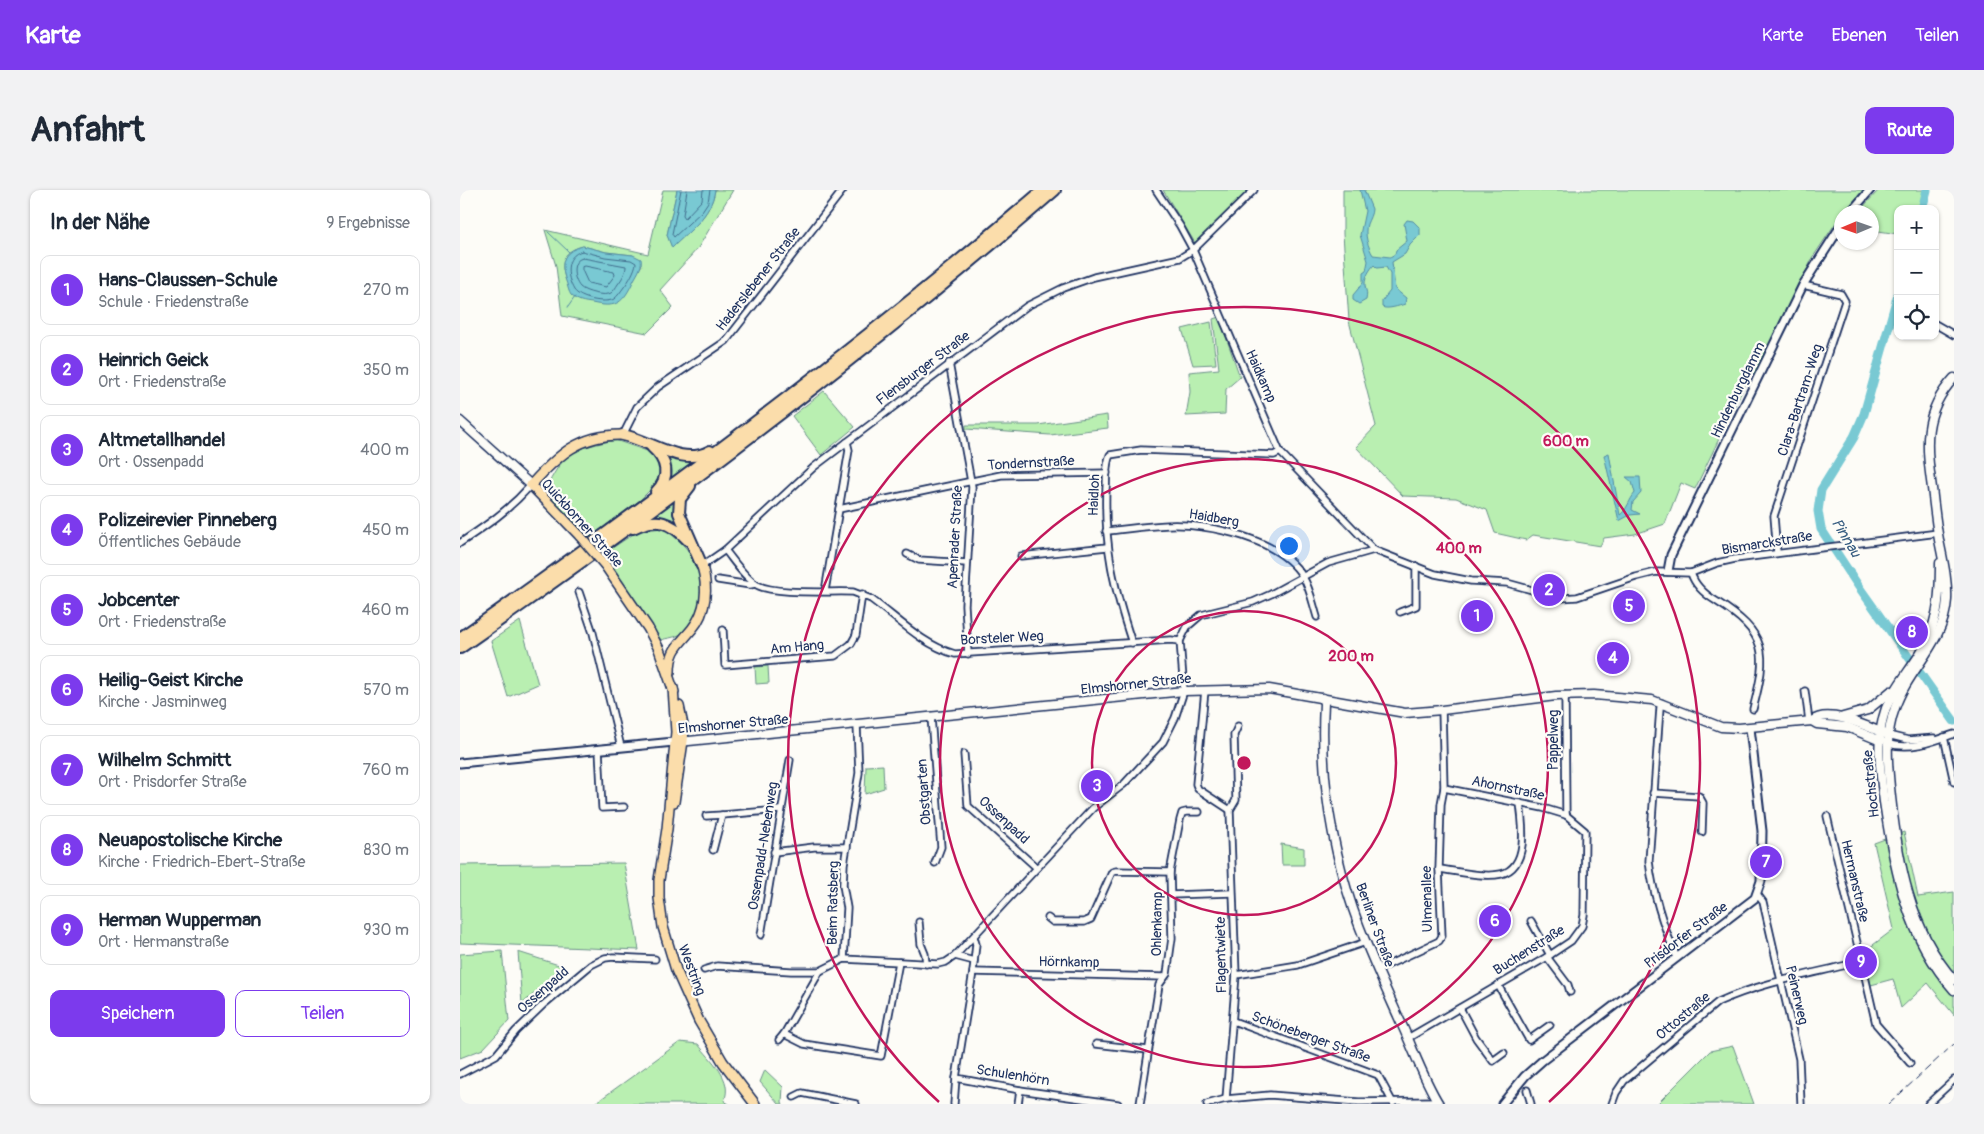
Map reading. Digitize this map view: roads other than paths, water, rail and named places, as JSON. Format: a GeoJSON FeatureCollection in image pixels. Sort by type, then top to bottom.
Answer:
{"type":"FeatureCollection","features":[{"type":"Feature","properties":{"kind":"highway"},"geometry":{"type":"LineString","coordinates":[[460,638],[634,513],[737,436],[908,301],[1043,190]]}},
{"type":"Feature","properties":{"kind":"highway"},"geometry":{"type":"LineString","coordinates":[[460,648],[610,541],[847,360],[1055,190]]}},
{"type":"Feature","properties":{"kind":"highway"},"geometry":{"type":"LineString","coordinates":[[623,435],[682,456],[695,457],[702,456],[737,436]]}},
{"type":"Feature","properties":{"kind":"highway"},"geometry":{"type":"LineString","coordinates":[[634,513],[662,485],[666,472],[665,463],[648,443]]}},
{"type":"Feature","properties":{"kind":"highway"},"geometry":{"type":"LineString","coordinates":[[696,476],[680,499],[679,512],[702,566]]}},
{"type":"Feature","properties":{"kind":"highway"},"geometry":{"type":"LineString","coordinates":[[610,541],[641,524],[657,521],[664,522],[675,528],[693,545]]}},
{"type":"Feature","properties":{"kind":"main road"},"geometry":{"type":"LineString","coordinates":[[1954,378],[1938,401],[1930,418],[1927,435],[1929,466],[1947,585],[1945,613],[1937,637],[1909,674],[1895,708],[1888,735],[1891,825],[1898,881],[1910,920],[1935,967],[1954,990]]}},
{"type":"Feature","properties":{"kind":"main road","name":"Quickborner Straße"},"geometry":{"type":"LineString","coordinates":[[460,421],[531,486],[580,536],[638,611],[670,677],[673,688],[676,732],[679,742]]}},
{"type":"Feature","properties":{"kind":"main road"},"geometry":{"type":"LineString","coordinates":[[531,486],[559,456],[577,444],[597,437],[623,435]]}},
{"type":"Feature","properties":{"kind":"main road"},"geometry":{"type":"LineString","coordinates":[[1920,658],[1933,626],[1939,602],[1940,543]]}},
{"type":"Feature","properties":{"kind":"main road"},"geometry":{"type":"LineString","coordinates":[[670,677],[670,661],[674,649],[694,627],[700,617],[704,604],[706,591],[702,566]]}},
{"type":"Feature","properties":{"kind":"main road"},"geometry":{"type":"LineString","coordinates":[[1940,578],[1947,585]]}},
{"type":"Feature","properties":{"kind":"main road"},"geometry":{"type":"LineString","coordinates":[[1933,626],[1933,631],[1937,637]]}},
{"type":"Feature","properties":{"kind":"main road"},"geometry":{"type":"LineString","coordinates":[[660,653],[680,642]]}},
{"type":"Feature","properties":{"kind":"main road"},"geometry":{"type":"LineString","coordinates":[[660,653],[674,649]]}},
{"type":"Feature","properties":{"kind":"main road"},"geometry":{"type":"LineString","coordinates":[[1896,686],[1909,674]]}},
{"type":"Feature","properties":{"kind":"main road","name":"Elmshorner Straße"},"geometry":{"type":"LineString","coordinates":[[679,742],[1184,691],[1269,689],[1405,713],[1565,695],[1643,698],[1662,703],[1721,727],[1750,728],[1810,721],[1816,717],[1841,718],[1868,710],[1881,702],[1896,686]]}},
{"type":"Feature","properties":{"kind":"main road","name":"Hochstraße"},"geometry":{"type":"LineString","coordinates":[[1891,825],[1882,783],[1879,736],[1887,707],[1896,686]]}},
{"type":"Feature","properties":{"kind":"main road","name":"Berliner Straße"},"geometry":{"type":"LineString","coordinates":[[1322,698],[1324,703],[1323,743],[1326,785],[1334,832],[1350,898],[1377,970],[1438,1102]]}},
{"type":"Feature","properties":{"kind":"main road","name":"Elmshorner Straße"},"geometry":{"type":"LineString","coordinates":[[1841,718],[1879,736],[1888,744]]}},
{"type":"Feature","properties":{"kind":"main road","name":"Elmshorner Straße"},"geometry":{"type":"LineString","coordinates":[[1810,721],[1816,724],[1847,727],[1879,736],[1888,735]]}},
{"type":"Feature","properties":{"kind":"main road","name":"Westring"},"geometry":{"type":"LineString","coordinates":[[679,742],[672,815],[666,828],[661,862],[659,898],[668,946],[687,996],[699,1021],[723,1062],[755,1104]]}},
{"type":"Feature","properties":{"kind":"main road"},"geometry":{"type":"LineString","coordinates":[[1891,825],[1913,908],[1938,961],[1954,980]]}},
{"type":"Feature","properties":{"kind":"street","name":"Haderslebener Straße"},"geometry":{"type":"LineString","coordinates":[[623,435],[637,407],[658,387],[726,341],[843,190]]}},
{"type":"Feature","properties":{"kind":"street","name":"Haidkamp"},"geometry":{"type":"LineString","coordinates":[[1156,190],[1180,226],[1193,250],[1280,452],[1374,550]]}},
{"type":"Feature","properties":{"kind":"street"},"geometry":{"type":"LineString","coordinates":[[1193,250],[1254,190]]}},
{"type":"Feature","properties":{"kind":"street"},"geometry":{"type":"LineString","coordinates":[[1856,205],[1870,190]]}},
{"type":"Feature","properties":{"kind":"street","name":"Hindenburgdamm"},"geometry":{"type":"LineString","coordinates":[[1668,571],[1671,555],[1803,285],[1834,237]]}},
{"type":"Feature","properties":{"kind":"street","name":"Flensburger Straße"},"geometry":{"type":"LineString","coordinates":[[702,566],[725,550],[814,467],[949,363],[1027,306],[1063,288],[1094,277],[1180,258],[1193,250]]}},
{"type":"Feature","properties":{"kind":"street","name":"Clara-Bartram-Weg"},"geometry":{"type":"LineString","coordinates":[[1776,553],[1774,516],[1845,301],[1841,294],[1803,285]]}},
{"type":"Feature","properties":{"kind":"street"},"geometry":{"type":"LineString","coordinates":[[1939,326],[1954,335]]}},
{"type":"Feature","properties":{"kind":"street","name":"Apenrader Straße"},"geometry":{"type":"LineString","coordinates":[[949,363],[971,481],[972,502],[965,605],[968,654]]}},
{"type":"Feature","properties":{"kind":"street"},"geometry":{"type":"LineString","coordinates":[[825,591],[849,450],[847,442]]}},
{"type":"Feature","properties":{"kind":"street","name":"Haidloh"},"geometry":{"type":"LineString","coordinates":[[1132,643],[1117,599],[1106,532],[1107,473],[1110,455],[1140,450],[1274,454],[1280,452]]}},
{"type":"Feature","properties":{"kind":"street","name":"Tondernstraße"},"geometry":{"type":"LineString","coordinates":[[839,510],[1001,475],[1107,473]]}},
{"type":"Feature","properties":{"kind":"street"},"geometry":{"type":"LineString","coordinates":[[460,543],[513,506],[531,486]]}},
{"type":"Feature","properties":{"kind":"street","name":"Haidberg"},"geometry":{"type":"LineString","coordinates":[[1106,532],[1168,525],[1233,533],[1274,548],[1303,577]]}},
{"type":"Feature","properties":{"kind":"street","name":"Bismarckstraße"},"geometry":{"type":"LineString","coordinates":[[1691,573],[1726,560],[1938,533]]}},
{"type":"Feature","properties":{"kind":"street"},"geometry":{"type":"LineString","coordinates":[[1021,556],[1108,547]]}},
{"type":"Feature","properties":{"kind":"street"},"geometry":{"type":"LineString","coordinates":[[725,550],[755,584]]}},
{"type":"Feature","properties":{"kind":"street"},"geometry":{"type":"LineString","coordinates":[[704,970],[717,966],[820,971],[844,959],[926,964],[946,962],[955,956],[974,937],[1093,808],[1124,784],[1163,742],[1175,718],[1184,691],[1180,641],[1187,627],[1201,615],[1253,602],[1328,563],[1374,550],[1435,574],[1470,581],[1507,583],[1560,598],[1577,597],[1636,577],[1668,571],[1691,573],[1699,587],[1737,615],[1754,633],[1760,643],[1762,660],[1753,709]]}},
{"type":"Feature","properties":{"kind":"street"},"geometry":{"type":"LineString","coordinates":[[907,554],[920,560],[967,563]]}},
{"type":"Feature","properties":{"kind":"street"},"geometry":{"type":"LineString","coordinates":[[1400,612],[1416,606],[1416,566]]}},
{"type":"Feature","properties":{"kind":"street"},"geometry":{"type":"LineString","coordinates":[[1303,577],[1317,617]]}},
{"type":"Feature","properties":{"kind":"street","name":"Borsteler Weg"},"geometry":{"type":"LineString","coordinates":[[718,580],[786,590],[853,592],[862,594],[936,648],[955,654],[1180,641]]}},
{"type":"Feature","properties":{"kind":"street"},"geometry":{"type":"LineString","coordinates":[[579,592],[593,633],[622,747]]}},
{"type":"Feature","properties":{"kind":"street","name":"Am Hang"},"geometry":{"type":"LineString","coordinates":[[723,630],[725,665],[835,656],[851,644],[856,635],[862,594]]}},
{"type":"Feature","properties":{"kind":"street"},"geometry":{"type":"LineString","coordinates":[[1205,690],[1196,784],[1198,789],[1230,810]]}},
{"type":"Feature","properties":{"kind":"street"},"geometry":{"type":"LineString","coordinates":[[1805,691],[1810,721]]}},
{"type":"Feature","properties":{"kind":"street","name":"Pappelweg"},"geometry":{"type":"LineString","coordinates":[[1565,695],[1566,816]]}},
{"type":"Feature","properties":{"kind":"street"},"geometry":{"type":"LineString","coordinates":[[1662,703],[1653,793],[1649,861],[1656,902],[1677,958]]}},
{"type":"Feature","properties":{"kind":"street","name":"Ulmenallee"},"geometry":{"type":"LineString","coordinates":[[1377,970],[1439,941],[1442,936],[1439,869],[1441,804],[1444,788],[1442,710]]}},
{"type":"Feature","properties":{"kind":"street","name":"Obstgarten"},"geometry":{"type":"LineString","coordinates":[[931,717],[941,848],[935,863]]}},
{"type":"Feature","properties":{"kind":"street","name":"Beim Ratsberg"},"geometry":{"type":"LineString","coordinates":[[844,959],[847,908],[843,885],[844,864],[859,773],[857,725]]}},
{"type":"Feature","properties":{"kind":"street","name":"Flagentwiete"},"geometry":{"type":"LineString","coordinates":[[1226,1099],[1236,975],[1230,810],[1236,800],[1234,735],[1238,726]]}},
{"type":"Feature","properties":{"kind":"street"},"geometry":{"type":"LineString","coordinates":[[1750,728],[1762,831],[1761,881],[1757,894]]}},
{"type":"Feature","properties":{"kind":"street","name":"Elmshorner Straße"},"geometry":{"type":"LineString","coordinates":[[1888,744],[1922,745],[1954,734]]}},
{"type":"Feature","properties":{"kind":"street","name":"Elmshorner Straße"},"geometry":{"type":"LineString","coordinates":[[1888,735],[1908,740],[1944,737]]}},
{"type":"Feature","properties":{"kind":"street"},"geometry":{"type":"LineString","coordinates":[[1944,737],[1954,782]]}},
{"type":"Feature","properties":{"kind":"street","name":"Elmshorner Straße"},"geometry":{"type":"LineString","coordinates":[[460,763],[679,742]]}},
{"type":"Feature","properties":{"kind":"street"},"geometry":{"type":"LineString","coordinates":[[599,749],[602,808],[624,807]]}},
{"type":"Feature","properties":{"kind":"street","name":"Ossenpadd"},"geometry":{"type":"LineString","coordinates":[[964,754],[968,806],[1037,868]]}},
{"type":"Feature","properties":{"kind":"street","name":"Ossenpadd-Nebenweg"},"geometry":{"type":"LineString","coordinates":[[761,936],[780,810],[790,760]]}},
{"type":"Feature","properties":{"kind":"street","name":"Ahornstraße"},"geometry":{"type":"LineString","coordinates":[[1444,788],[1520,803],[1566,816]]}},
{"type":"Feature","properties":{"kind":"street"},"geometry":{"type":"LineString","coordinates":[[1653,793],[1699,796],[1704,803],[1702,832]]}},
{"type":"Feature","properties":{"kind":"street"},"geometry":{"type":"LineString","coordinates":[[1439,869],[1490,875],[1501,874],[1510,870],[1517,863],[1521,850],[1520,803]]}},
{"type":"Feature","properties":{"kind":"street"},"geometry":{"type":"LineString","coordinates":[[706,816],[780,810]]}},
{"type":"Feature","properties":{"kind":"street","name":"Ohlenkamp"},"geometry":{"type":"LineString","coordinates":[[1140,1104],[1159,985],[1167,974],[1172,938],[1170,872],[1182,813],[1199,812]]}},
{"type":"Feature","properties":{"kind":"street"},"geometry":{"type":"LineString","coordinates":[[713,850],[722,815]]}},
{"type":"Feature","properties":{"kind":"street","name":"Buchenstraße"},"geometry":{"type":"LineString","coordinates":[[1408,1038],[1548,956],[1571,941],[1578,933],[1582,926],[1584,915],[1585,831],[1566,816]]}},
{"type":"Feature","properties":{"kind":"street","name":"Hermanstraße"},"geometry":{"type":"LineString","coordinates":[[1827,816],[1859,951],[1867,954],[1870,958],[1871,965],[1864,972],[1876,1024],[1910,1063]]}},
{"type":"Feature","properties":{"kind":"street","name":"Beim Ratsberg"},"geometry":{"type":"LineString","coordinates":[[774,852],[814,847],[847,847]]}},
{"type":"Feature","properties":{"kind":"street"},"geometry":{"type":"LineString","coordinates":[[1048,918],[1053,922],[1084,922],[1092,919],[1112,872],[1170,872]]}},
{"type":"Feature","properties":{"kind":"street"},"geometry":{"type":"LineString","coordinates":[[1170,896],[1232,893]]}},
{"type":"Feature","properties":{"kind":"street","name":"Prisdorfer Straße"},"geometry":{"type":"LineString","coordinates":[[1502,1104],[1525,1076],[1542,1060],[1752,901],[1757,894]]}},
{"type":"Feature","properties":{"kind":"street","name":"Peinerweg"},"geometry":{"type":"LineString","coordinates":[[1757,894],[1762,902],[1799,1059],[1801,1104]]}},
{"type":"Feature","properties":{"kind":"street"},"geometry":{"type":"LineString","coordinates":[[1531,921],[1548,956],[1568,985],[1570,992]]}},
{"type":"Feature","properties":{"kind":"street"},"geometry":{"type":"LineString","coordinates":[[918,922],[926,964]]}},
{"type":"Feature","properties":{"kind":"street","name":"Schulenhörn"},"geometry":{"type":"LineString","coordinates":[[974,937],[976,944],[973,972],[956,1078],[1082,1101],[1118,1104]]}},
{"type":"Feature","properties":{"kind":"street"},"geometry":{"type":"LineString","coordinates":[[1236,975],[1298,965],[1366,942]]}},
{"type":"Feature","properties":{"kind":"street"},"geometry":{"type":"LineString","coordinates":[[1859,951],[1853,954],[1851,964],[1854,970],[1864,972]]}},
{"type":"Feature","properties":{"kind":"street"},"geometry":{"type":"LineString","coordinates":[[955,956],[974,961]]}},
{"type":"Feature","properties":{"kind":"street","name":"Ossenpadd"},"geometry":{"type":"LineString","coordinates":[[460,1074],[496,1055],[516,1031],[543,1005],[591,965],[605,958],[613,957],[655,960]]}},
{"type":"Feature","properties":{"kind":"street"},"geometry":{"type":"LineString","coordinates":[[784,1034],[804,1044],[880,1056],[899,962]]}},
{"type":"Feature","properties":{"kind":"street","name":"Ottostraße"},"geometry":{"type":"LineString","coordinates":[[1612,1104],[1616,1093],[1624,1081],[1718,1002],[1734,995],[1782,981],[1851,964]]}},
{"type":"Feature","properties":{"kind":"street"},"geometry":{"type":"LineString","coordinates":[[779,1040],[820,971]]}},
{"type":"Feature","properties":{"kind":"street","name":"Hörnkamp"},"geometry":{"type":"LineString","coordinates":[[973,972],[1164,977]]}},
{"type":"Feature","properties":{"kind":"street"},"geometry":{"type":"LineString","coordinates":[[1498,985],[1529,1040],[1550,1025]]}},
{"type":"Feature","properties":{"kind":"street"},"geometry":{"type":"LineString","coordinates":[[1460,1008],[1476,1038],[1493,1061],[1504,1053]]}},
{"type":"Feature","properties":{"kind":"street","name":"Schöneberger Straße"},"geometry":{"type":"LineString","coordinates":[[1233,1022],[1378,1075],[1393,1103]]}},
{"type":"Feature","properties":{"kind":"street"},"geometry":{"type":"LineString","coordinates":[[1096,1044],[1148,1050]]}},
{"type":"Feature","properties":{"kind":"street"},"geometry":{"type":"LineString","coordinates":[[954,1104],[956,1078]]}},
{"type":"Feature","properties":{"kind":"street"},"geometry":{"type":"LineString","coordinates":[[1928,1104],[1954,1080]]}},
{"type":"Feature","properties":{"kind":"street"},"geometry":{"type":"LineString","coordinates":[[1018,1104],[1020,1090]]}},
{"type":"Feature","properties":{"kind":"street"},"geometry":{"type":"LineString","coordinates":[[1527,1090],[1532,1104]]}},
{"type":"Feature","properties":{"kind":"street"},"geometry":{"type":"LineString","coordinates":[[794,1097],[802,1093],[856,1104]]}},
{"type":"Feature","properties":{"kind":"street"},"geometry":{"type":"LineString","coordinates":[[1207,1104],[1226,1099],[1270,1095],[1359,1103],[1438,1102]]}},
{"type":"Feature","properties":{"kind":"water"},"geometry":{"type":"Polygon","coordinates":[[[677,190],[715,190],[713,199],[704,215],[672,248],[667,235],[677,190]]]}},
{"type":"Feature","properties":{"kind":"water"},"geometry":{"type":"Polygon","coordinates":[[[1360,190],[1364,190],[1372,209],[1367,224],[1366,236],[1373,255],[1390,257],[1395,254],[1396,250],[1407,241],[1404,224],[1407,220],[1413,221],[1420,228],[1420,235],[1410,245],[1405,254],[1392,262],[1395,289],[1406,298],[1405,304],[1390,308],[1382,307],[1382,301],[1390,291],[1390,274],[1386,267],[1377,268],[1374,265],[1365,281],[1366,300],[1359,304],[1353,300],[1353,295],[1363,283],[1363,273],[1366,271],[1368,261],[1360,235],[1365,211],[1360,190]]]}},
{"type":"Feature","properties":{"kind":"water"},"geometry":{"type":"Polygon","coordinates":[[[583,246],[606,252],[633,255],[641,259],[641,266],[621,301],[612,305],[606,305],[581,301],[571,295],[563,271],[564,260],[570,252],[583,246]]]}},
{"type":"Feature","properties":{"kind":"water"},"geometry":{"type":"Polygon","coordinates":[[[1609,453],[1620,515],[1635,493],[1632,482],[1626,477],[1640,477],[1641,493],[1633,502],[1632,510],[1640,514],[1630,515],[1619,521],[1604,455],[1609,453]]]}},
{"type":"Feature","properties":{"kind":"waterway","name":"Pinnau"},"geometry":{"type":"LineString","coordinates":[[1923,205],[1927,190]]}},
{"type":"Feature","properties":{"kind":"waterway"},"geometry":{"type":"LineString","coordinates":[[548,232],[569,252]]}},
{"type":"Feature","properties":{"kind":"waterway","name":"Pinnau"},"geometry":{"type":"LineString","coordinates":[[1898,295],[1864,414],[1854,437],[1821,490],[1818,511],[1821,529],[1859,587],[1954,721]]}},
{"type":"Feature","properties":{"kind":"waterway"},"geometry":{"type":"LineString","coordinates":[[568,307],[575,297]]}},
{"type":"Feature","properties":{"kind":"railway"},"geometry":{"type":"LineString","coordinates":[[1889,1104],[1954,1044]]}},
{"type":"Feature","properties":{"kind":"place","name":"Heinrich Geick"},"geometry":{"type":"Point","coordinates":[1549,590]}},
{"type":"Feature","properties":{"kind":"place","name":"Jobcenter"},"geometry":{"type":"Point","coordinates":[1629,606]}},
{"type":"Feature","properties":{"kind":"place","name":"Hans-Claussen-Schule"},"geometry":{"type":"Point","coordinates":[1477,616]}},
{"type":"Feature","properties":{"kind":"place","name":"Neuapostolische Kirche"},"geometry":{"type":"Point","coordinates":[1912,632]}},
{"type":"Feature","properties":{"kind":"place","name":"Polizeirevier Pinneberg"},"geometry":{"type":"Point","coordinates":[1613,658]}},
{"type":"Feature","properties":{"kind":"place","name":"Altmetallhandel"},"geometry":{"type":"Point","coordinates":[1097,786]}},
{"type":"Feature","properties":{"kind":"place","name":"Wilhelm Schmitt"},"geometry":{"type":"Point","coordinates":[1766,862]}},
{"type":"Feature","properties":{"kind":"place","name":"Heilig-Geist Kirche"},"geometry":{"type":"Point","coordinates":[1495,921]}},
{"type":"Feature","properties":{"kind":"place","name":"Herman Wupperman"},"geometry":{"type":"Point","coordinates":[1861,962]}}]}
